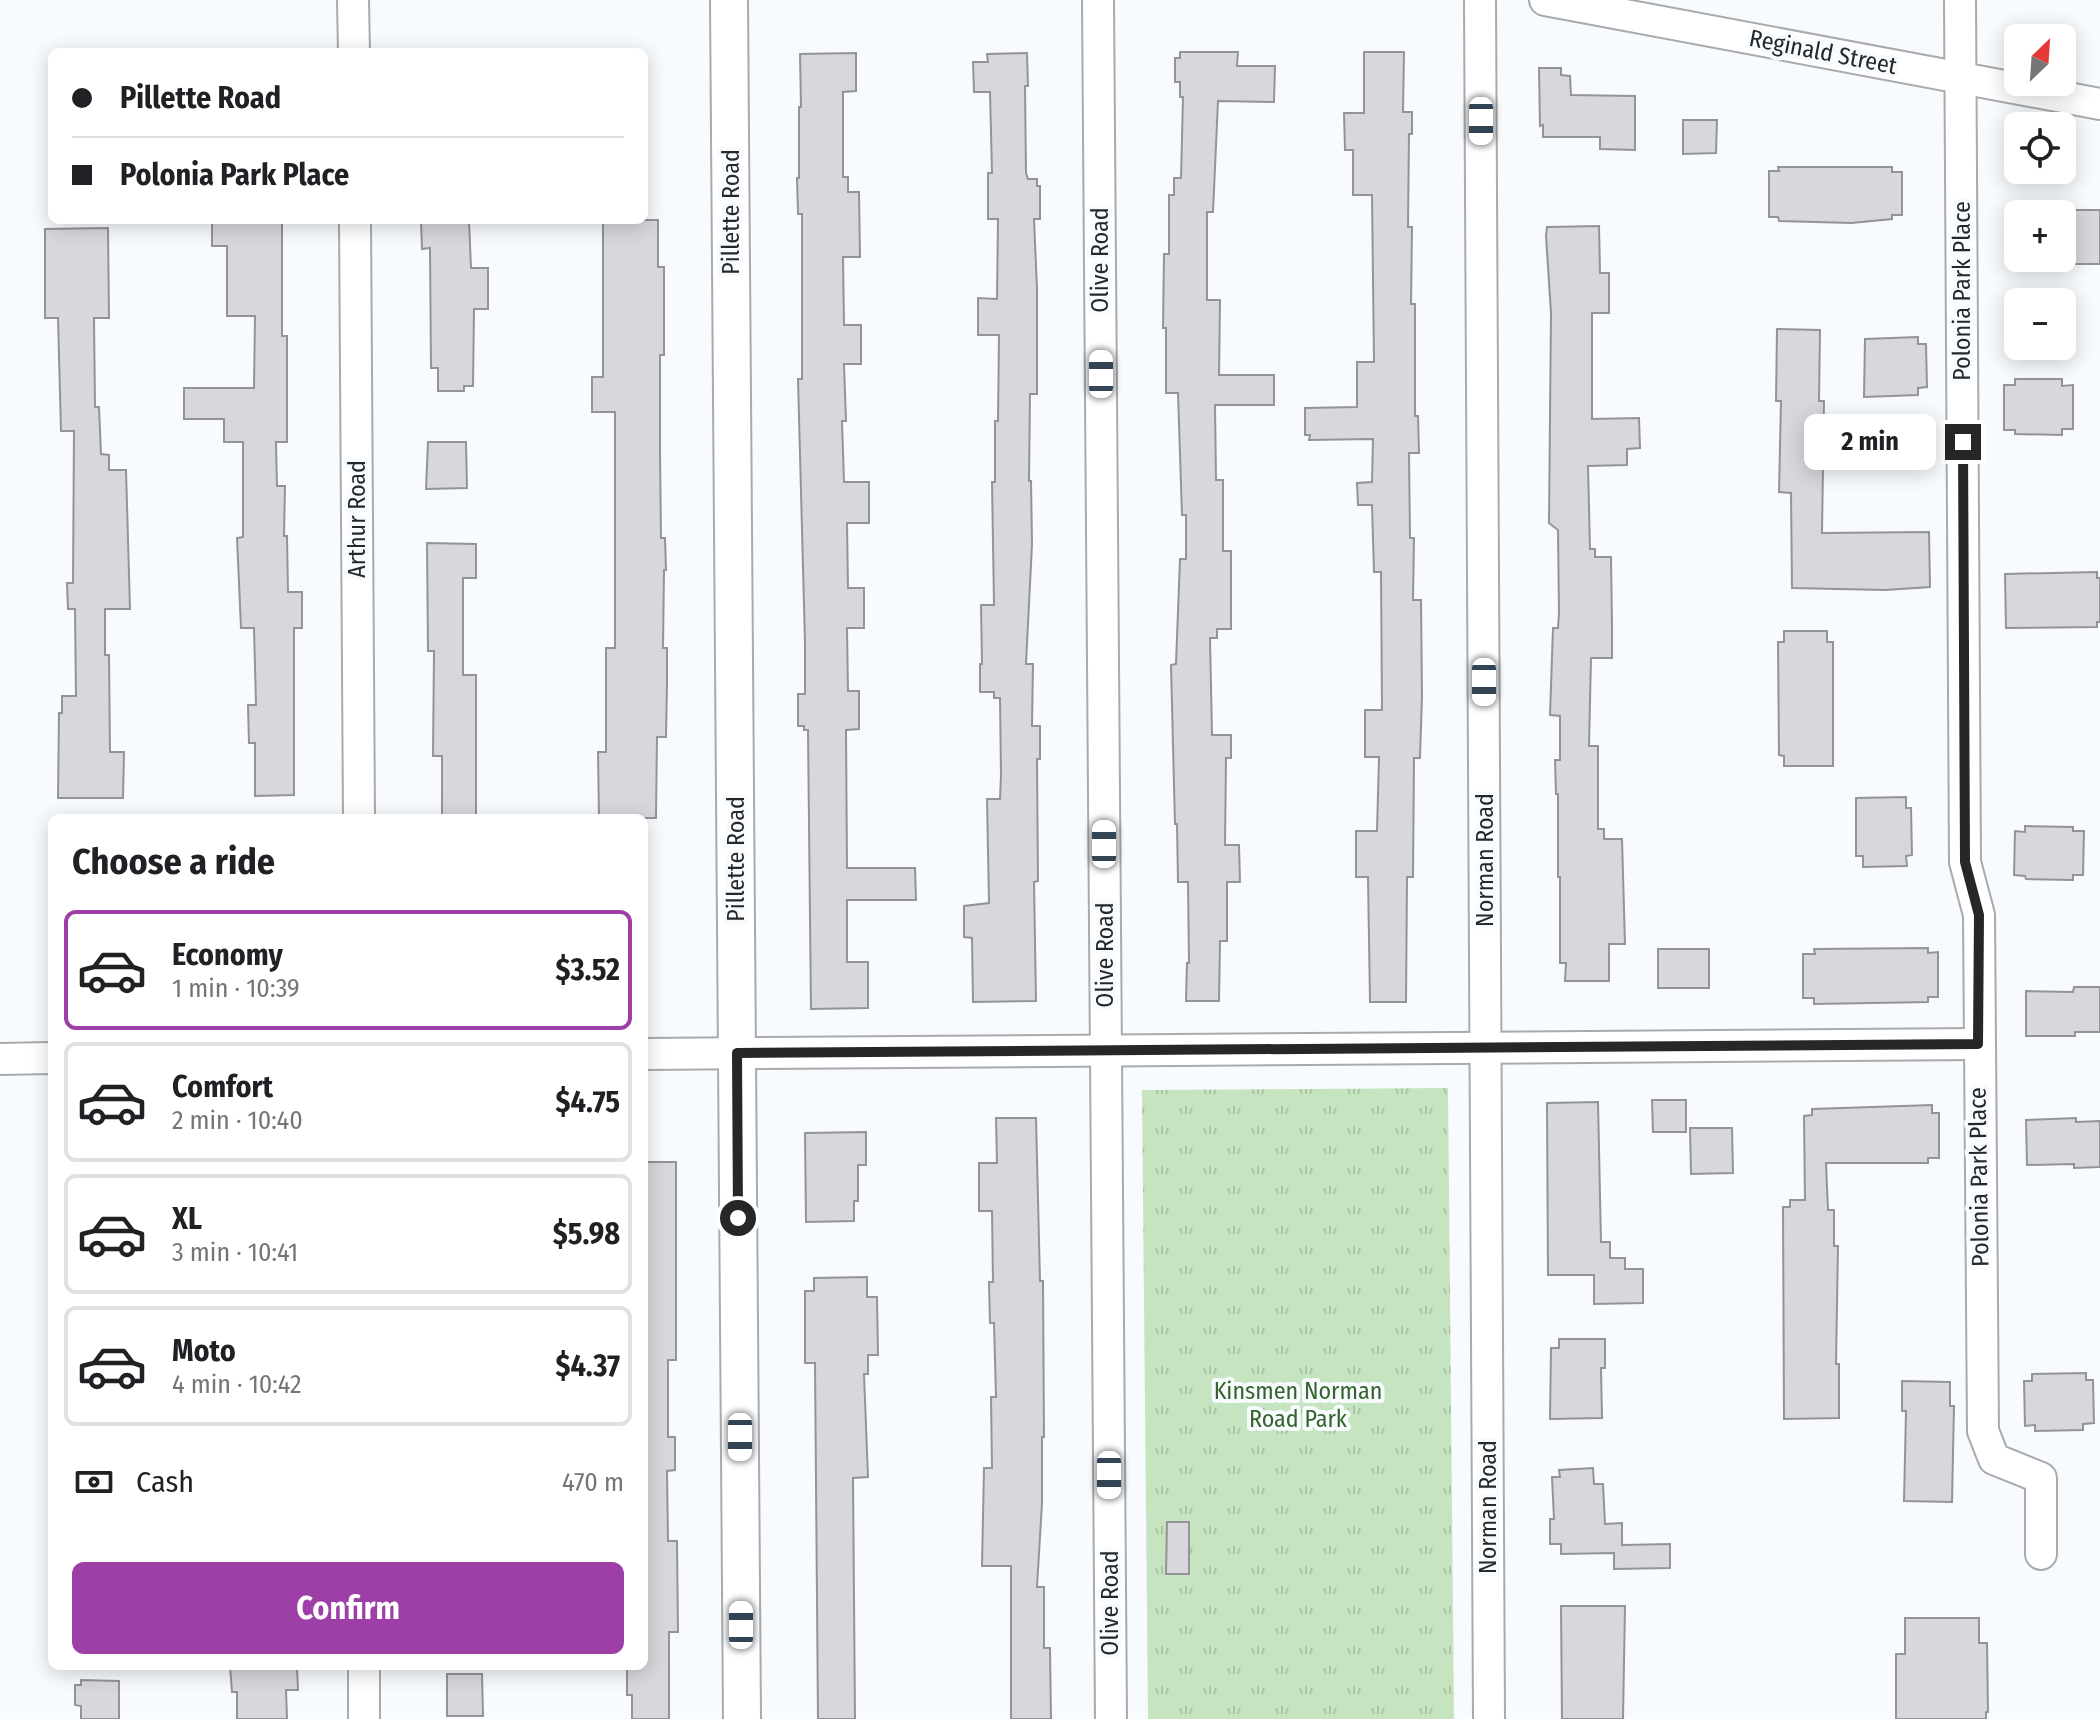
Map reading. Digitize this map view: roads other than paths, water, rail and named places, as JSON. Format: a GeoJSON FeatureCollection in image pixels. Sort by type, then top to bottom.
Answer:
{"type":"FeatureCollection","features":[{"type":"Feature","properties":{"kind":"street"},"geometry":{"type":"LineString","coordinates":[[353,0],[354,48]]}},
{"type":"Feature","properties":{"kind":"street","name":"Pillette Road"},"geometry":{"type":"LineString","coordinates":[[729,0],[742,1719]]}},
{"type":"Feature","properties":{"kind":"street","name":"Olive Road"},"geometry":{"type":"LineString","coordinates":[[1098,0],[1111,1719]]}},
{"type":"Feature","properties":{"kind":"street","name":"Norman Road"},"geometry":{"type":"LineString","coordinates":[[1480,0],[1489,1719]]}},
{"type":"Feature","properties":{"kind":"street","name":"Reginald Street"},"geometry":{"type":"LineString","coordinates":[[1545,0],[2100,104]]}},
{"type":"Feature","properties":{"kind":"street","name":"Polonia Park Place"},"geometry":{"type":"LineString","coordinates":[[1960,0],[1965,862],[1979,915],[1983,1431],[1994,1459],[2041,1478],[2041,1554]]}},
{"type":"Feature","properties":{"kind":"street","name":"Arthur Road"},"geometry":{"type":"LineString","coordinates":[[355,224],[359,814]]}},
{"type":"Feature","properties":{"kind":"street"},"geometry":{"type":"LineString","coordinates":[[648,1054],[1978,1044]]}},
{"type":"Feature","properties":{"kind":"street"},"geometry":{"type":"LineString","coordinates":[[0,1059],[48,1058]]}},
{"type":"Feature","properties":{"kind":"street"},"geometry":{"type":"LineString","coordinates":[[364,1670],[364,1719]]}},
{"type":"Feature","properties":{"kind":"park label","name":"Kinsmen Norman Road Park"},"geometry":{"type":"Point","coordinates":[1298,1405]}}]}
